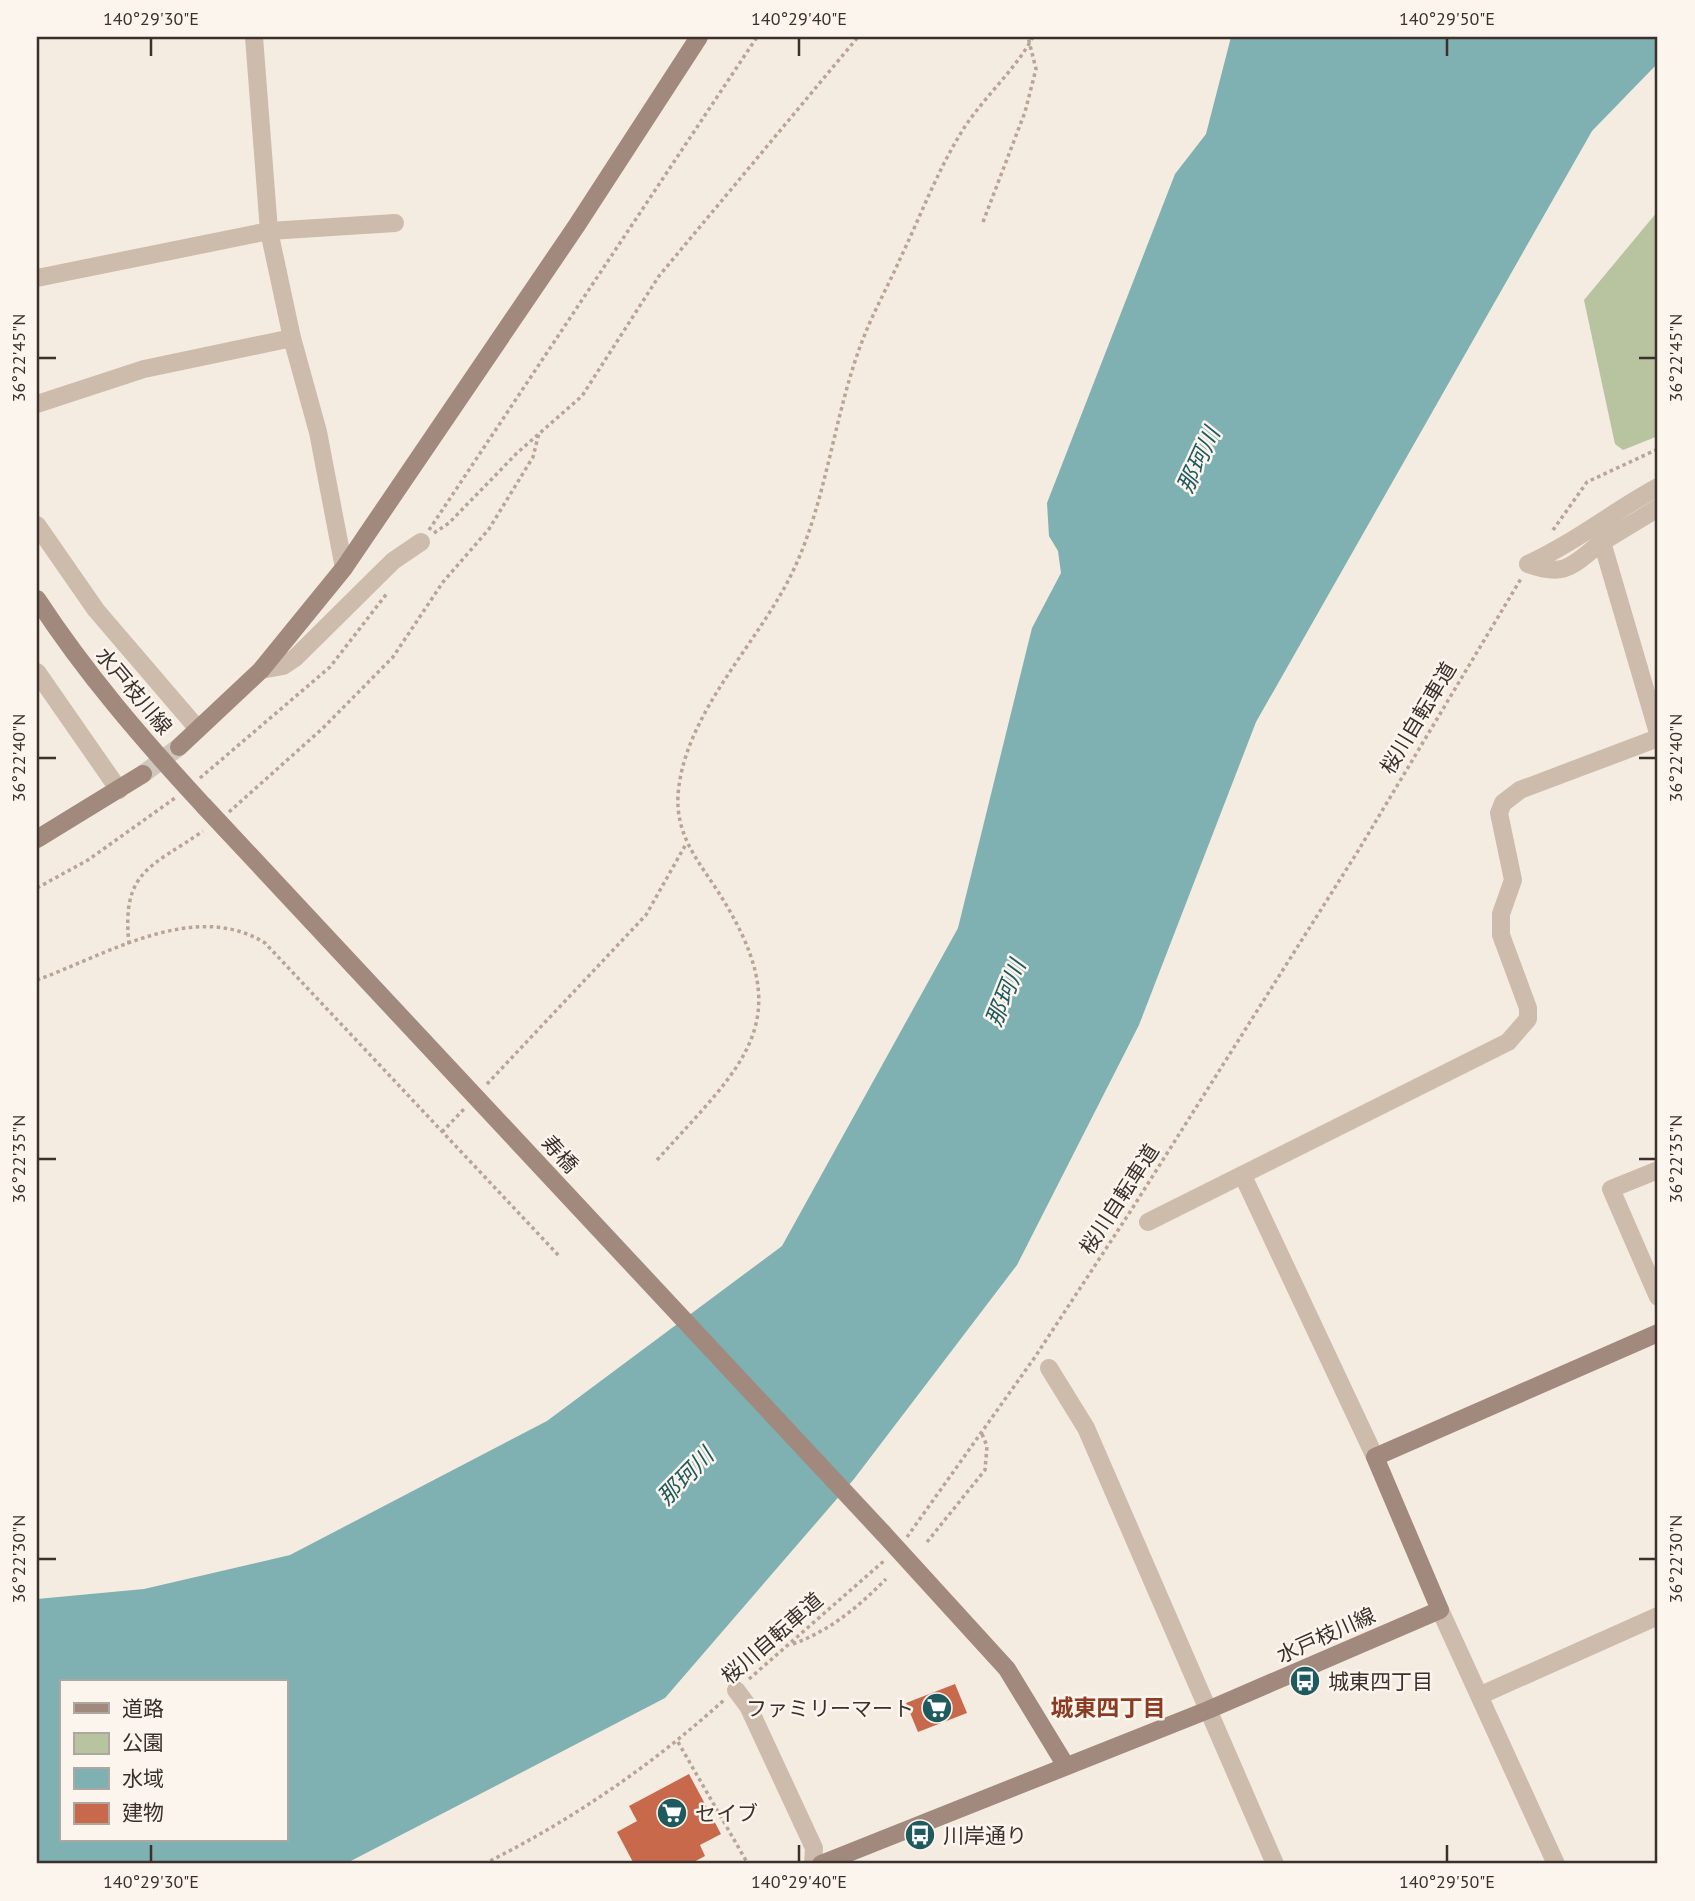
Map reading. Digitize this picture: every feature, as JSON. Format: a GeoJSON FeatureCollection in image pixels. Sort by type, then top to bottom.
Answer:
{"type":"FeatureCollection","features":[{"type":"Feature","properties":{"kind":"main road"},"geometry":{"type":"LineString","coordinates":[[179,747],[261,670],[344,568],[578,225],[699,37]]}},
{"type":"Feature","properties":{"kind":"main road","name":"水戸枝川線"},"geometry":{"type":"LineString","coordinates":[[37,599],[78,661],[204,806]]}},
{"type":"Feature","properties":{"kind":"main road"},"geometry":{"type":"LineString","coordinates":[[39,841],[144,774]]}},
{"type":"Feature","properties":{"kind":"main road","name":"寿橋"},"geometry":{"type":"LineString","coordinates":[[204,806],[897,1547]]}},
{"type":"Feature","properties":{"kind":"main road"},"geometry":{"type":"LineString","coordinates":[[1440,1610],[1375,1457],[1658,1333]]}},
{"type":"Feature","properties":{"kind":"main road"},"geometry":{"type":"LineString","coordinates":[[897,1547],[1007,1670],[1066,1766]]}},
{"type":"Feature","properties":{"kind":"main road","name":"水戸枝川線"},"geometry":{"type":"LineString","coordinates":[[821,1864],[1209,1710],[1440,1610]]}},
{"type":"Feature","properties":{"kind":"street"},"geometry":{"type":"LineString","coordinates":[[254,37],[269,231],[292,338],[318,432],[344,568]]}},
{"type":"Feature","properties":{"kind":"street"},"geometry":{"type":"LineString","coordinates":[[37,278],[269,231],[395,223]]}},
{"type":"Feature","properties":{"kind":"street"},"geometry":{"type":"LineString","coordinates":[[37,404],[144,369],[292,338]]}},
{"type":"Feature","properties":{"kind":"street"},"geometry":{"type":"LineString","coordinates":[[1528,564],[1556,551],[1602,519],[1658,486]]}},
{"type":"Feature","properties":{"kind":"street"},"geometry":{"type":"LineString","coordinates":[[1528,564],[1552,573],[1568,568],[1602,542],[1658,509]]}},
{"type":"Feature","properties":{"kind":"street"},"geometry":{"type":"LineString","coordinates":[[37,525],[96,611],[198,729]]}},
{"type":"Feature","properties":{"kind":"street"},"geometry":{"type":"LineString","coordinates":[[261,670],[283,666],[295,658],[393,561],[421,542]]}},
{"type":"Feature","properties":{"kind":"street"},"geometry":{"type":"LineString","coordinates":[[1148,1222],[1508,1042],[1528,1019],[1528,1008],[1501,935],[1501,914],[1513,880],[1499,813],[1503,803],[1520,790],[1658,735],[1602,542]]}},
{"type":"Feature","properties":{"kind":"street"},"geometry":{"type":"LineString","coordinates":[[37,672],[119,790]]}},
{"type":"Feature","properties":{"kind":"street"},"geometry":{"type":"LineString","coordinates":[[1658,1170],[1611,1189],[1658,1297]]}},
{"type":"Feature","properties":{"kind":"street"},"geometry":{"type":"LineString","coordinates":[[1243,1176],[1375,1457]]}},
{"type":"Feature","properties":{"kind":"street"},"geometry":{"type":"LineString","coordinates":[[1048,1368],[1086,1428],[1275,1864]]}},
{"type":"Feature","properties":{"kind":"street"},"geometry":{"type":"LineString","coordinates":[[1440,1610],[1556,1864]]}},
{"type":"Feature","properties":{"kind":"street"},"geometry":{"type":"LineString","coordinates":[[1481,1695],[1658,1616]]}},
{"type":"Feature","properties":{"kind":"street"},"geometry":{"type":"LineString","coordinates":[[736,1690],[748,1706],[814,1848],[813,1864]]}},
{"type":"Feature","properties":{"kind":"path"},"geometry":{"type":"LineString","coordinates":[[421,542],[757,37]]}},
{"type":"Feature","properties":{"kind":"path"},"geometry":{"type":"LineString","coordinates":[[421,542],[449,523],[539,433],[582,396],[659,276],[858,37]]}},
{"type":"Feature","properties":{"kind":"path"},"geometry":{"type":"LineString","coordinates":[[983,222],[1025,112],[1036,69],[1028,37]]}},
{"type":"Feature","properties":{"kind":"path"},"geometry":{"type":"LineString","coordinates":[[657,1160],[734,1074],[752,1043],[760,1010],[759,979],[745,942],[718,892],[686,844],[679,823],[678,794],[696,732],[794,571],[818,498],[842,396],[865,332],[937,177],[965,127],[1033,37]]}},
{"type":"Feature","properties":{"kind":"path"},"geometry":{"type":"LineString","coordinates":[[227,814],[323,728],[393,657],[443,582],[489,529],[533,457],[539,433]]}},
{"type":"Feature","properties":{"kind":"path"},"geometry":{"type":"LineString","coordinates":[[1550,534],[1587,482],[1658,449]]}},
{"type":"Feature","properties":{"kind":"path","name":"桜川自転車道"},"geometry":{"type":"LineString","coordinates":[[484,1864],[535,1838],[606,1794],[678,1742],[791,1645],[897,1547],[982,1434],[1130,1212],[1321,909],[1528,564]]}},
{"type":"Feature","properties":{"kind":"path"},"geometry":{"type":"LineString","coordinates":[[37,888],[88,860],[187,788],[330,667],[390,589]]}},
{"type":"Feature","properties":{"kind":"path"},"geometry":{"type":"LineString","coordinates":[[128,944],[126,922],[137,878],[157,860],[209,827]]}},
{"type":"Feature","properties":{"kind":"path"},"geometry":{"type":"LineString","coordinates":[[479,1093],[646,915],[686,844]]}},
{"type":"Feature","properties":{"kind":"path"},"geometry":{"type":"LineString","coordinates":[[37,980],[128,944],[187,928],[211,925],[245,931],[265,943],[560,1257]]}},
{"type":"Feature","properties":{"kind":"path"},"geometry":{"type":"LineString","coordinates":[[442,1132],[470,1103]]}},
{"type":"Feature","properties":{"kind":"path"},"geometry":{"type":"LineString","coordinates":[[928,1542],[985,1470],[987,1446],[982,1434]]}},
{"type":"Feature","properties":{"kind":"path"},"geometry":{"type":"LineString","coordinates":[[791,1645],[818,1635],[856,1609],[886,1579]]}},
{"type":"Feature","properties":{"kind":"path"},"geometry":{"type":"LineString","coordinates":[[678,1742],[748,1864]]}},
{"type":"Feature","properties":{"kind":"green space"},"geometry":{"type":"Polygon","coordinates":[[[1658,211],[1658,436],[1623,450],[1615,444],[1584,300],[1658,211]]]}},
{"type":"Feature","properties":{"kind":"water","name":"那珂川"},"geometry":{"type":"Polygon","coordinates":[[[1231,37],[1658,37],[1658,63],[1592,131],[1256,722],[1139,1025],[1017,1265],[854,1479],[665,1698],[345,1864],[37,1864],[37,1599],[144,1589],[290,1555],[547,1421],[782,1246],[958,928],[1032,628],[1061,573],[1058,551],[1049,536],[1047,503],[1175,174],[1206,134],[1231,37]]]}},
{"type":"Feature","properties":{"kind":"building","name":"ファミリーマート"},"geometry":{"type":"Polygon","coordinates":[[[955,1684],[967,1713],[918,1732],[906,1703],[955,1684]]]}},
{"type":"Feature","properties":{"kind":"building","name":"セイブ"},"geometry":{"type":"Polygon","coordinates":[[[689,1774],[721,1834],[700,1845],[705,1856],[690,1864],[634,1864],[617,1832],[637,1821],[629,1806],[689,1774]]]}},
{"type":"Feature","properties":{"kind":"tunnel"},"geometry":{"type":"LineString","coordinates":[[143,774],[179,747]]}},
{"type":"Feature","properties":{"kind":"place","name":"城東四丁目"},"geometry":{"type":"Point","coordinates":[1305,1681]}},
{"type":"Feature","properties":{"kind":"place","name":"ファミリーマート"},"geometry":{"type":"Point","coordinates":[937,1708]}},
{"type":"Feature","properties":{"kind":"place","name":"セイブ"},"geometry":{"type":"Point","coordinates":[672,1813]}},
{"type":"Feature","properties":{"kind":"place","name":"川岸通り"},"geometry":{"type":"Point","coordinates":[920,1835]}},
{"type":"Feature","properties":{"kind":"district","name":"城東四丁目"},"geometry":{"type":"Point","coordinates":[1108,1707]}}]}
